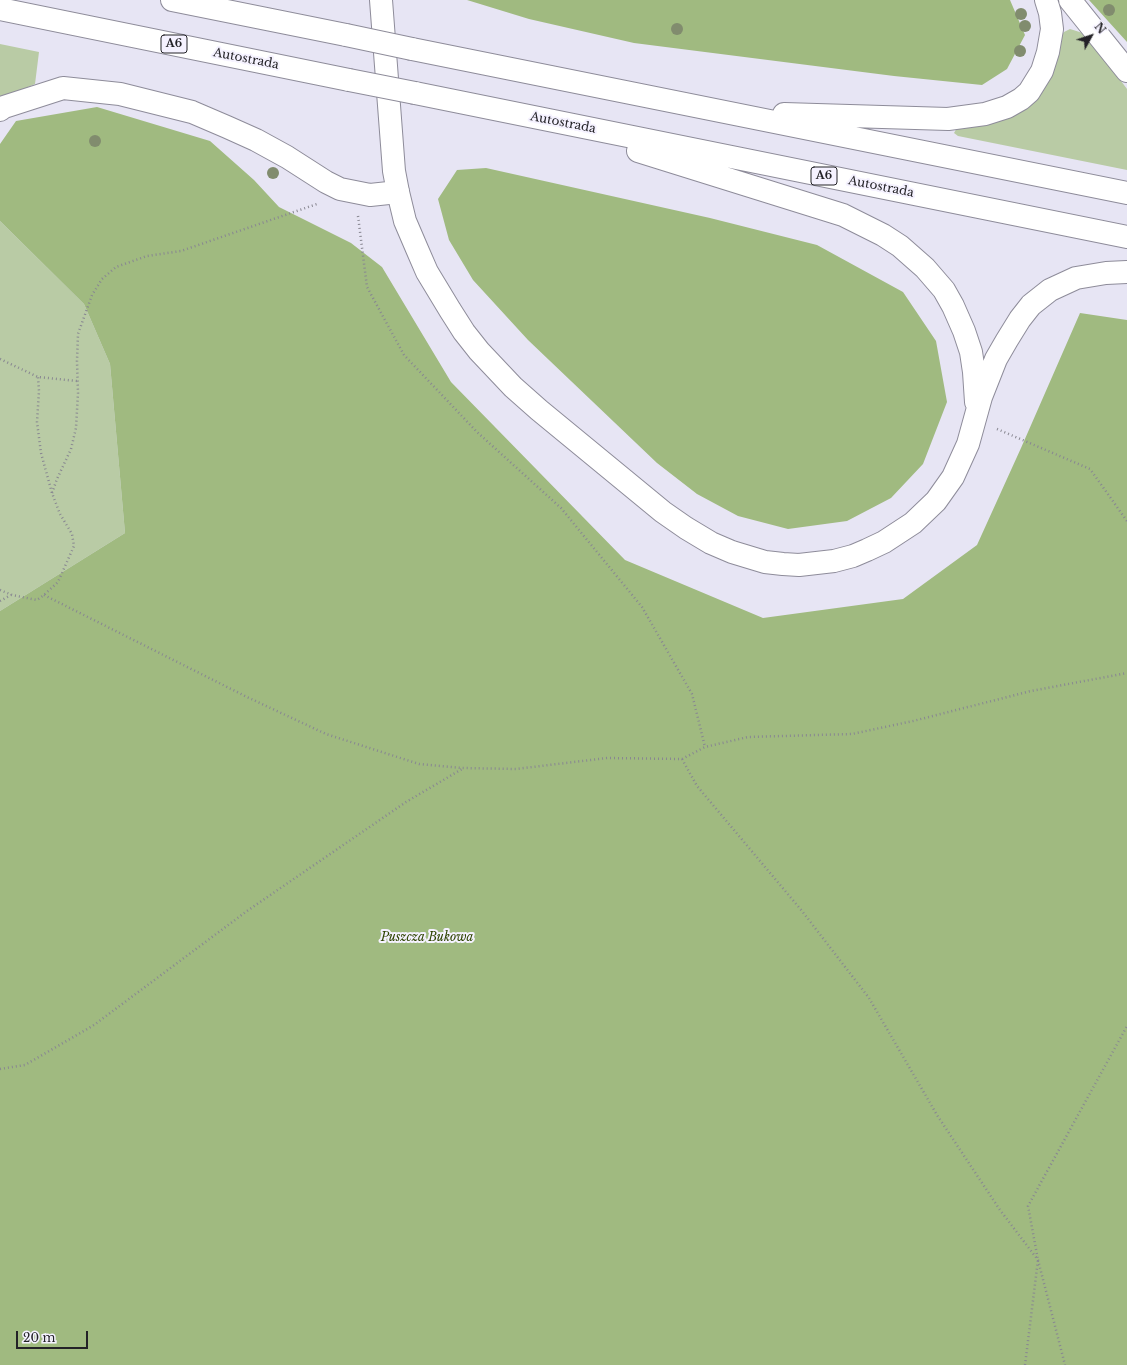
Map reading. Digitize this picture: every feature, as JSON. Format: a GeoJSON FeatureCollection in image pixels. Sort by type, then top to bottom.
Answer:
{"type":"FeatureCollection","features":[{"type":"Feature","properties":{"kind":"main road"},"geometry":{"type":"LineString","coordinates":[[172,0],[1127,193]]}},
{"type":"Feature","properties":{"kind":"main road"},"geometry":{"type":"LineString","coordinates":[[380,0],[394,171],[405,221],[427,272],[464,332],[513,387],[663,512],[711,543],[732,552],[765,562],[799,565],[834,561],[847,558],[884,542],[913,523],[945,490],[960,462],[981,397],[996,360],[1006,340],[1020,318],[1031,305],[1050,290],[1076,278],[1127,272]]}},
{"type":"Feature","properties":{"kind":"main road"},"geometry":{"type":"LineString","coordinates":[[715,110],[948,119],[985,114],[1007,108],[1029,92],[1042,71],[1048,52],[1052,29],[1050,13],[1046,0]]}},
{"type":"Feature","properties":{"kind":"main road"},"geometry":{"type":"LineString","coordinates":[[1070,0],[1127,71]]}},
{"type":"Feature","properties":{"kind":"main road","name":"Autostrada"},"geometry":{"type":"LineString","coordinates":[[0,9],[1127,237]]}},
{"type":"Feature","properties":{"kind":"main road"},"geometry":{"type":"LineString","coordinates":[[0,110],[4,107],[63,88],[120,94],[192,112],[227,126],[287,157],[326,182],[345,190],[370,195],[398,192]]}},
{"type":"Feature","properties":{"kind":"main road"},"geometry":{"type":"LineString","coordinates":[[521,114],[843,215],[894,242],[925,268],[944,290],[964,330],[971,352],[975,385],[975,419]]}},
{"type":"Feature","properties":{"kind":"path"},"geometry":{"type":"LineString","coordinates":[[52,493],[56,479],[71,450],[76,428],[78,334],[92,295],[102,279],[116,267],[147,256],[181,251],[314,205],[345,190],[358,214],[367,287],[404,355],[477,432],[561,508],[642,607],[692,694],[705,747]]}},
{"type":"Feature","properties":{"kind":"path"},"geometry":{"type":"LineString","coordinates":[[0,360],[38,377],[78,381]]}},
{"type":"Feature","properties":{"kind":"path"},"geometry":{"type":"LineString","coordinates":[[0,590],[12,595],[37,600],[58,582],[74,546],[72,534],[60,514],[52,493],[41,453],[37,422],[39,392],[38,377]]}},
{"type":"Feature","properties":{"kind":"path"},"geometry":{"type":"LineString","coordinates":[[975,419],[1090,469],[1127,521]]}},
{"type":"Feature","properties":{"kind":"path"},"geometry":{"type":"LineString","coordinates":[[0,601],[12,595]]}},
{"type":"Feature","properties":{"kind":"path"},"geometry":{"type":"LineString","coordinates":[[44,595],[247,697],[326,734],[419,764],[462,768],[516,769],[607,758],[682,759],[705,747],[748,737],[852,734],[913,721],[1031,691],[1127,673]]}},
{"type":"Feature","properties":{"kind":"path"},"geometry":{"type":"LineString","coordinates":[[682,759],[697,786],[802,911],[869,998],[937,1115],[1000,1210],[1038,1260],[1025,1365]]}},
{"type":"Feature","properties":{"kind":"path"},"geometry":{"type":"LineString","coordinates":[[0,1069],[25,1064],[94,1025],[247,911],[406,802],[462,768]]}},
{"type":"Feature","properties":{"kind":"path"},"geometry":{"type":"LineString","coordinates":[[1065,1365],[1038,1260],[1028,1206],[1127,1026]]}},
{"type":"Feature","properties":{"kind":"green space"},"geometry":{"type":"Polygon","coordinates":[[[467,0],[1010,0],[1025,35],[1007,69],[982,85],[894,76],[634,43],[529,19],[467,0]]]}},
{"type":"Feature","properties":{"kind":"green space"},"geometry":{"type":"Polygon","coordinates":[[[1089,0],[1127,0],[1127,42],[1089,0]]]}},
{"type":"Feature","properties":{"kind":"green space"},"geometry":{"type":"Polygon","coordinates":[[[1070,29],[1086,34],[1127,89],[1127,170],[958,136],[954,133],[958,126],[1004,118],[1064,32],[1070,29]]]}},
{"type":"Feature","properties":{"kind":"green space"},"geometry":{"type":"Polygon","coordinates":[[[0,44],[39,52],[35,84],[0,99],[0,44]]]}},
{"type":"Feature","properties":{"kind":"green space","name":"Puszcza Bukowa"},"geometry":{"type":"Polygon","coordinates":[[[97,107],[210,141],[254,180],[279,207],[351,243],[382,267],[451,382],[625,560],[763,618],[903,599],[977,545],[1080,313],[1127,320],[1127,1365],[0,1365],[0,611],[125,533],[110,364],[84,304],[0,221],[0,144],[16,121],[97,107]]]}},
{"type":"Feature","properties":{"kind":"green space"},"geometry":{"type":"Polygon","coordinates":[[[486,168],[710,218],[817,245],[903,292],[936,341],[947,402],[923,464],[891,498],[847,521],[788,529],[738,516],[697,494],[657,463],[528,340],[473,280],[449,240],[438,199],[457,170],[486,168]]]}},
{"type":"Feature","properties":{"kind":"green space"},"geometry":{"type":"Polygon","coordinates":[[[0,221],[84,304],[110,364],[125,533],[0,611],[0,221]]]}}]}
